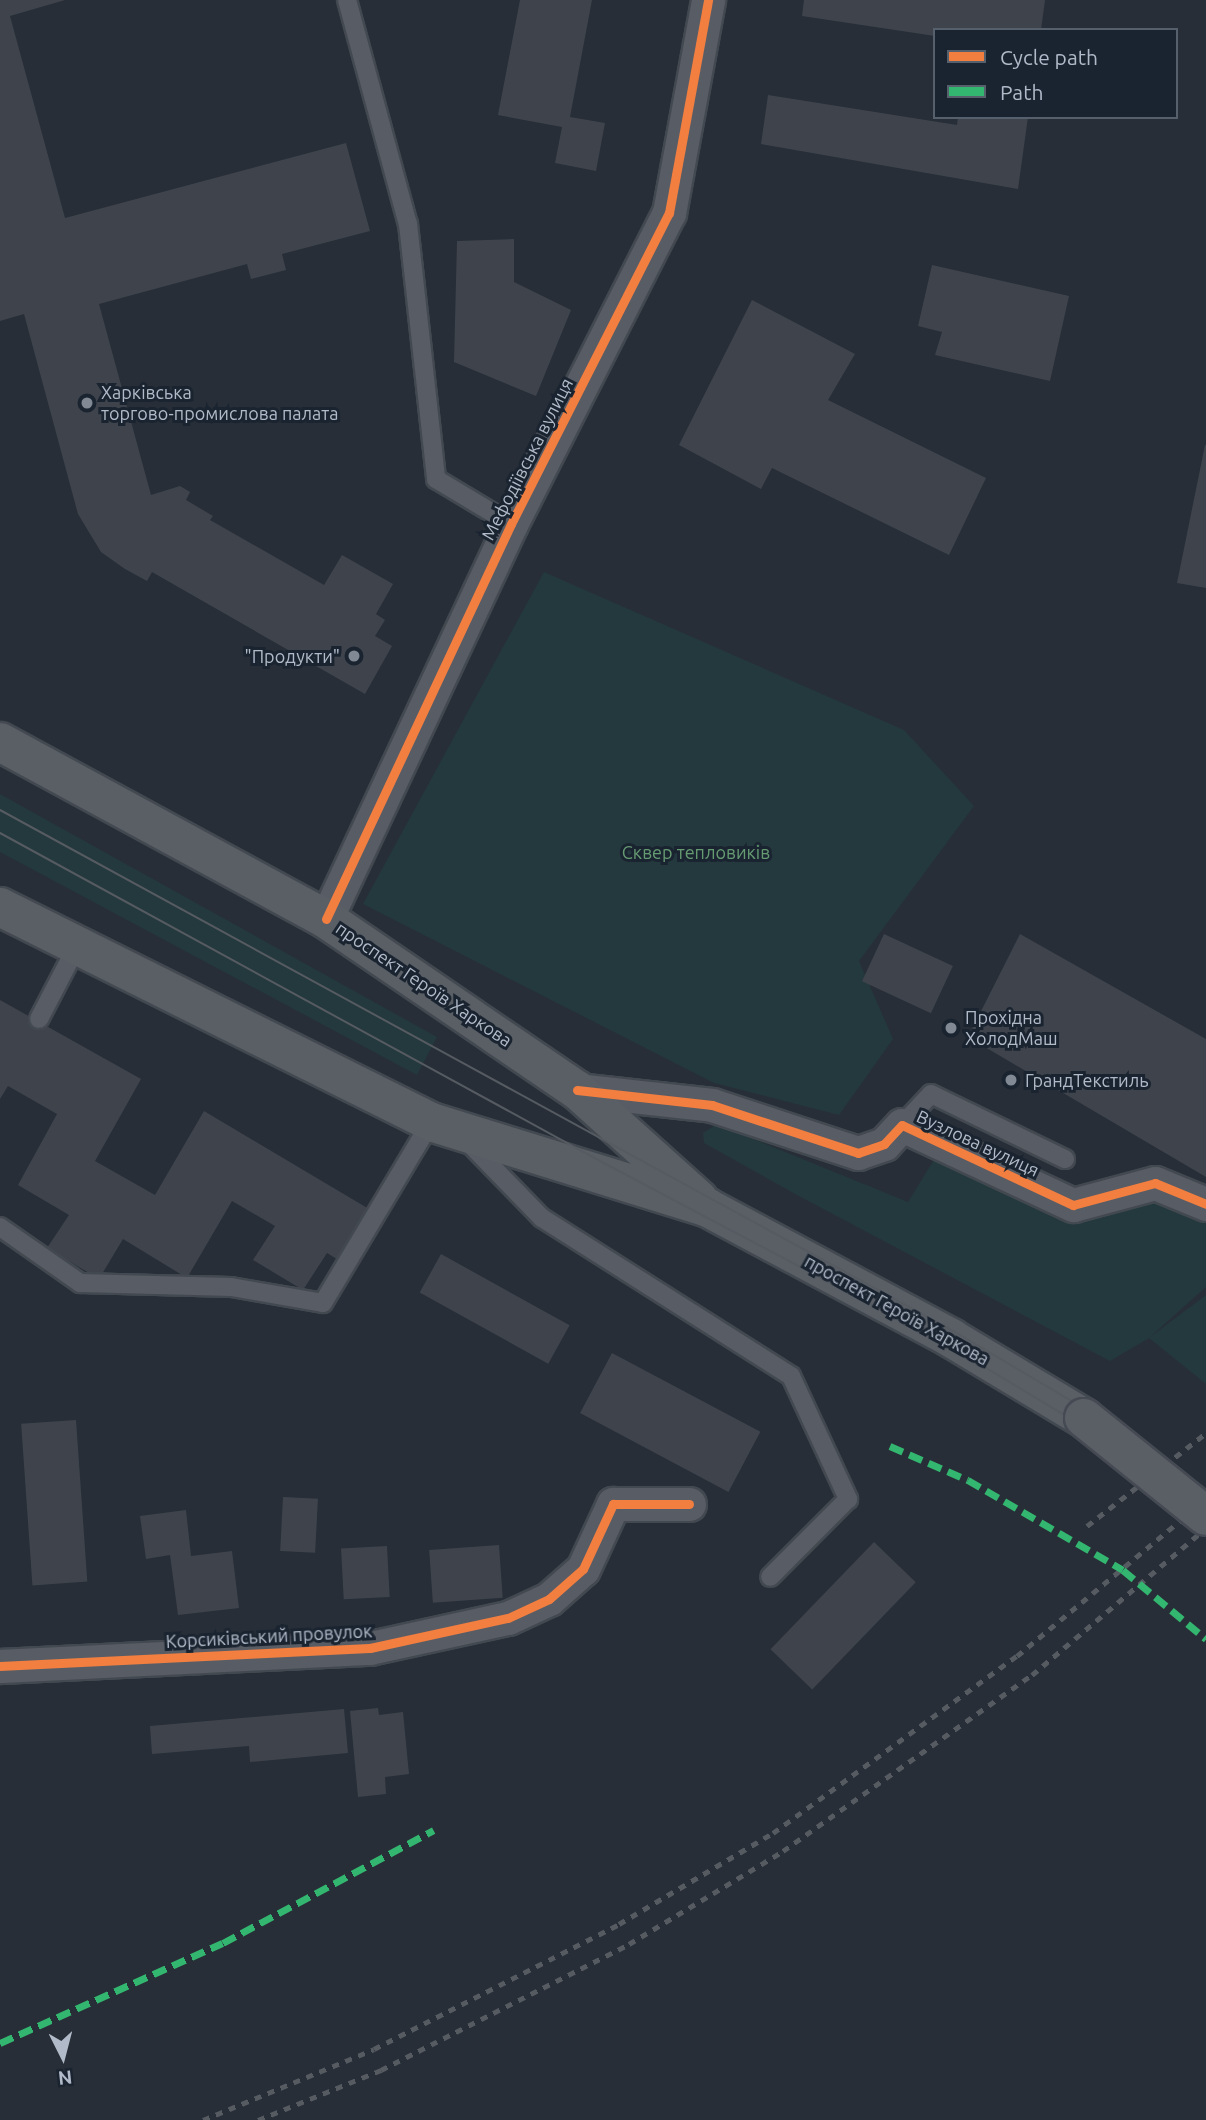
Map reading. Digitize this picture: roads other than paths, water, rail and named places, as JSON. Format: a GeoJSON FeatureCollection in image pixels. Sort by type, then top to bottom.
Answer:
{"type":"FeatureCollection","features":[{"type":"Feature","properties":{"kind":"main road","name":"проспект Героїв Харкова"},"geometry":{"type":"LineString","coordinates":[[0,742],[326,919],[577,1090],[708,1208]]}},
{"type":"Feature","properties":{"kind":"main road","name":"проспект Героїв Харкова"},"geometry":{"type":"LineString","coordinates":[[0,907],[76,948],[443,1126],[708,1208],[951,1339],[1084,1418],[1206,1516]]}},
{"type":"Feature","properties":{"kind":"street","name":"Мефодіївська вулиця"},"geometry":{"type":"LineString","coordinates":[[326,919],[510,524],[669,213],[708,0]]}},
{"type":"Feature","properties":{"kind":"street","name":"Вузлова вулиця"},"geometry":{"type":"LineString","coordinates":[[577,1090],[712,1105],[858,1153],[884,1144],[902,1125],[1073,1205],[1155,1183],[1206,1203]]}},
{"type":"Feature","properties":{"kind":"street","name":"Корсиківський провулок"},"geometry":{"type":"LineString","coordinates":[[0,1666],[370,1648],[508,1618],[549,1599],[583,1569],[613,1504],[690,1504]]}},
{"type":"Feature","properties":{"kind":"lane"},"geometry":{"type":"LineString","coordinates":[[348,0],[408,224],[436,479],[510,524]]}},
{"type":"Feature","properties":{"kind":"lane"},"geometry":{"type":"LineString","coordinates":[[39,1019],[76,948]]}},
{"type":"Feature","properties":{"kind":"lane"},"geometry":{"type":"LineString","coordinates":[[902,1125],[931,1094],[1065,1158]]}},
{"type":"Feature","properties":{"kind":"lane"},"geometry":{"type":"LineString","coordinates":[[0,1227],[79,1283],[231,1287],[323,1303],[443,1126],[542,1218],[791,1376],[848,1499],[770,1577]]}},
{"type":"Feature","properties":{"kind":"tram line"},"geometry":{"type":"LineString","coordinates":[[0,810],[955,1332],[1102,1419],[1206,1504]]}},
{"type":"Feature","properties":{"kind":"tram line"},"geometry":{"type":"LineString","coordinates":[[0,833],[602,1162],[948,1345],[1093,1432],[1206,1524]]}},
{"type":"Feature","properties":{"kind":"railway"},"geometry":{"type":"LineString","coordinates":[[1087,1526],[1206,1433]]}},
{"type":"Feature","properties":{"kind":"railway"},"geometry":{"type":"LineString","coordinates":[[203,2120],[374,2049],[619,1924],[773,1833],[1017,1656],[1206,1499]]}},
{"type":"Feature","properties":{"kind":"railway"},"geometry":{"type":"LineString","coordinates":[[258,2120],[381,2070],[629,1944],[783,1851],[1032,1675],[1206,1528]]}},
{"type":"Feature","properties":{"kind":"place","name":"Харківська торгово-промислова палата"},"geometry":{"type":"Point","coordinates":[87,403]}},
{"type":"Feature","properties":{"kind":"place","name":"\"Продукти\""},"geometry":{"type":"Point","coordinates":[354,656]}},
{"type":"Feature","properties":{"kind":"place","name":"Прохідна ХолодМаш"},"geometry":{"type":"Point","coordinates":[951,1028]}},
{"type":"Feature","properties":{"kind":"place","name":"ГрандТекстиль"},"geometry":{"type":"Point","coordinates":[1011,1080]}},
{"type":"Feature","properties":{"kind":"park label","name":"Сквер тепловиків"},"geometry":{"type":"Point","coordinates":[696,852]}}]}
